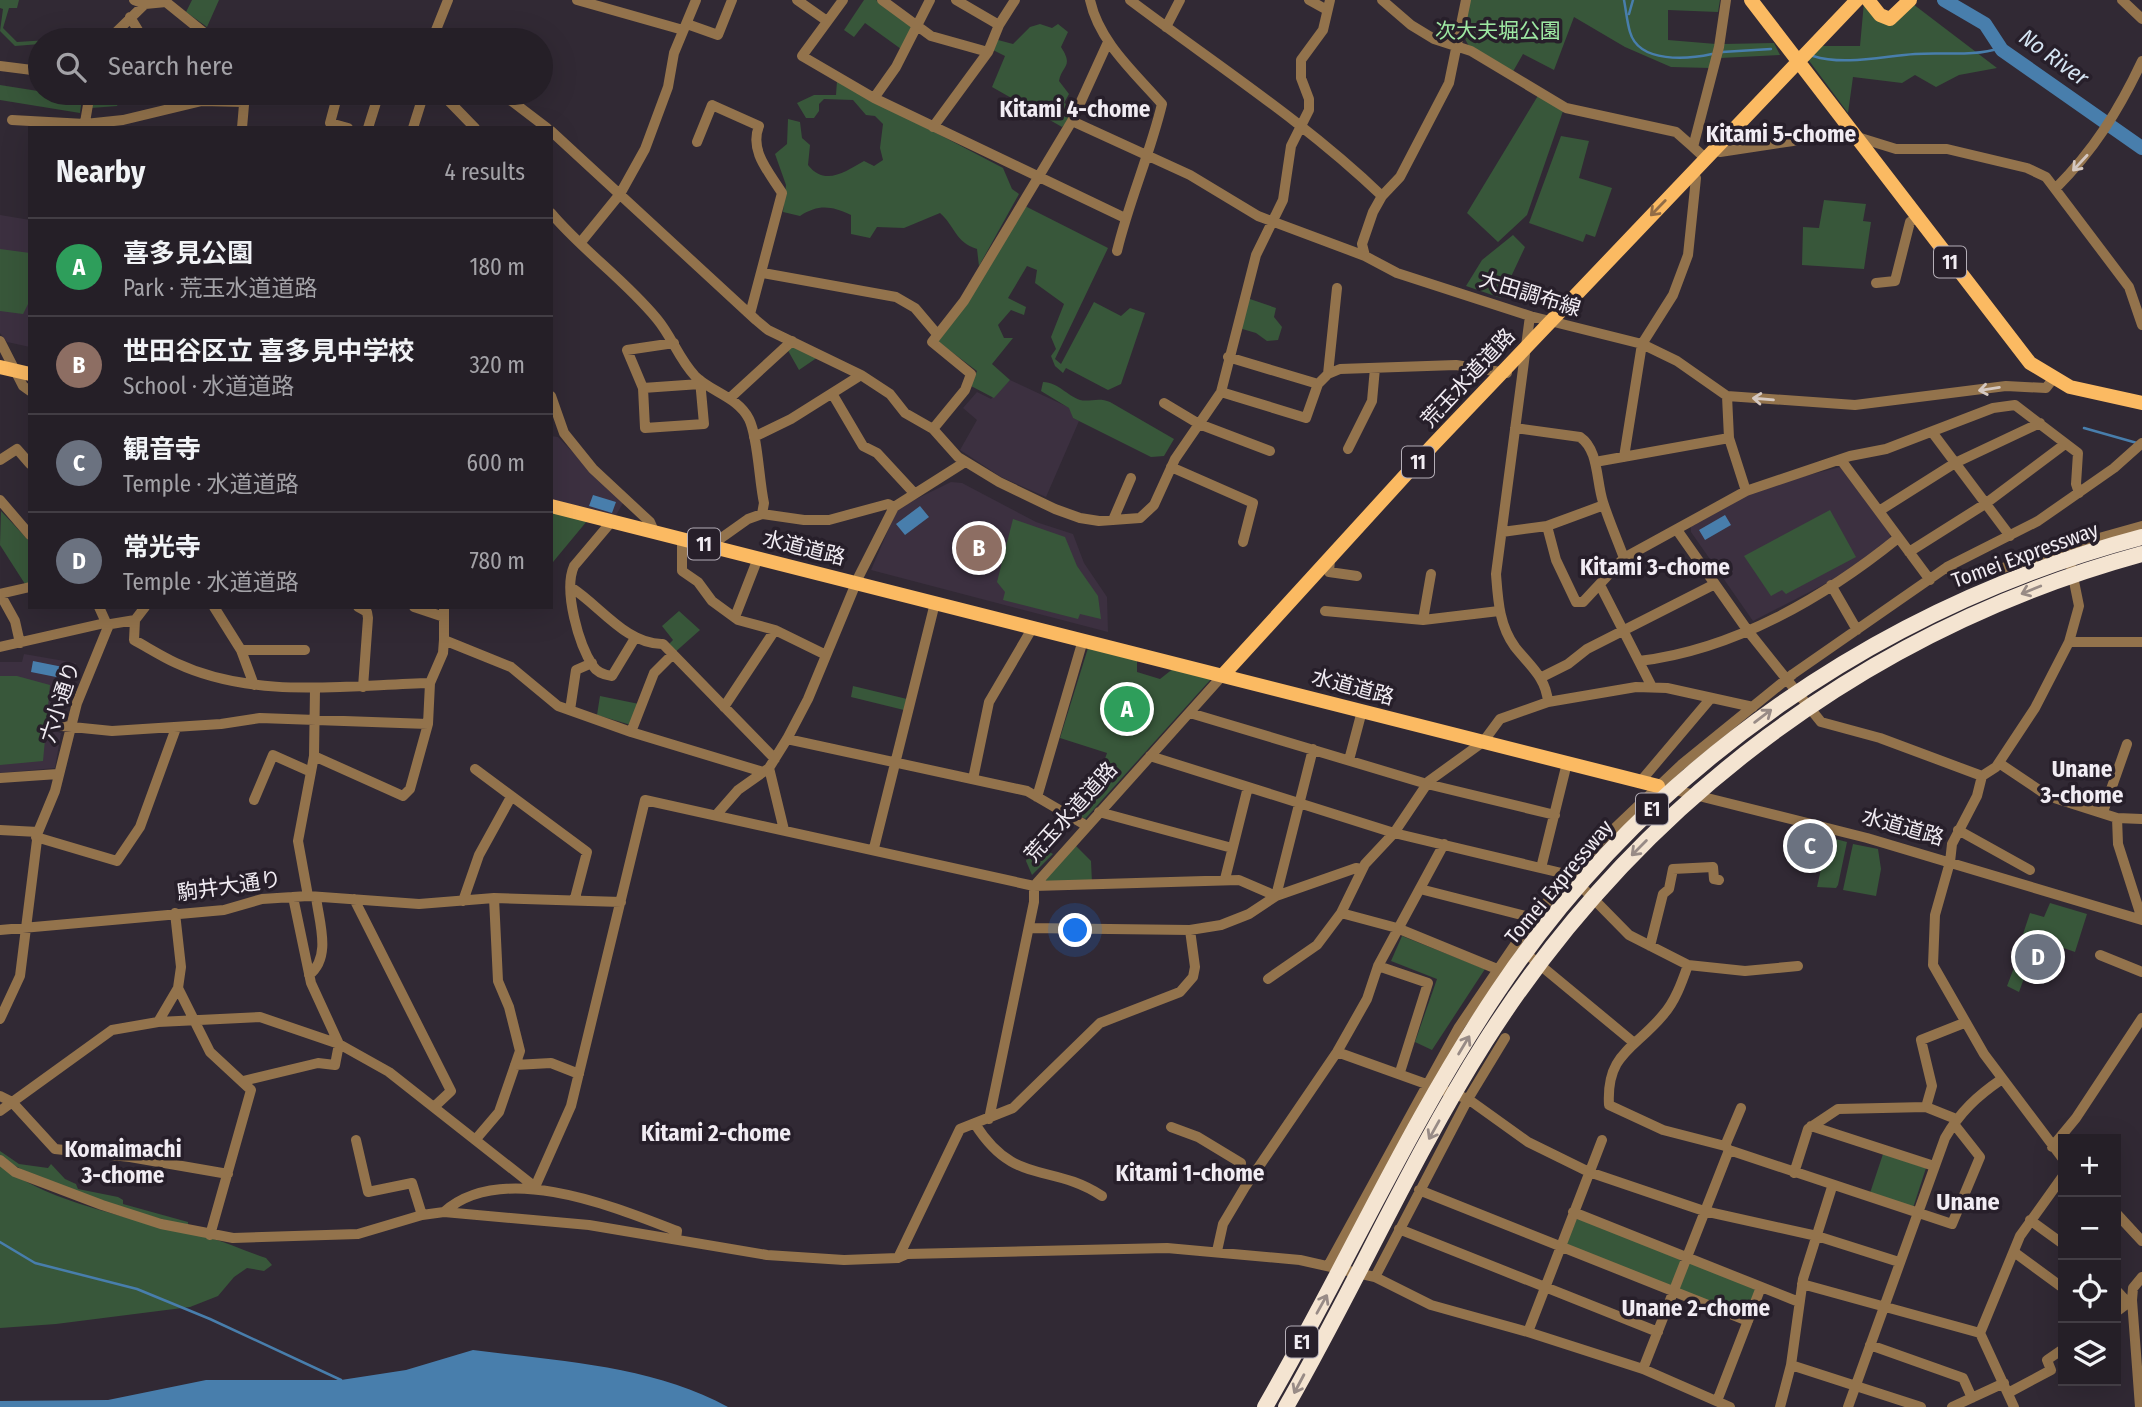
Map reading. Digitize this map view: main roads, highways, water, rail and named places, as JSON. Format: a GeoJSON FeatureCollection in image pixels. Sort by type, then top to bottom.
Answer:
{"type":"FeatureCollection","features":[{"type":"Feature","properties":{"kind":"highway","name":"Tomei Expressway"},"geometry":{"type":"LineString","coordinates":[[1265,1407],[1468,1037],[1546,926],[1631,829],[1735,737],[1782,702],[1854,656],[1931,614],[1996,585],[2056,562],[2142,537]]}},
{"type":"Feature","properties":{"kind":"highway","name":"Tomei Expressway"},"geometry":{"type":"LineString","coordinates":[[1286,1407],[1432,1134],[1485,1042],[1560,936],[1617,869],[1658,828],[1758,742],[1799,712],[1899,650],[2030,590],[2142,554]]}},
{"type":"Feature","properties":{"kind":"main road","name":"11"},"geometry":{"type":"LineString","coordinates":[[1751,0],[1847,135],[2030,363],[2053,379],[2096,394],[2142,403]]}},
{"type":"Feature","properties":{"kind":"main road","name":"荒玉水道道路"},"geometry":{"type":"LineString","coordinates":[[1223,676],[1524,349],[1857,0]]}},
{"type":"Feature","properties":{"kind":"main road"},"geometry":{"type":"LineString","coordinates":[[1868,0],[1881,15],[1890,19],[1910,1]]}},
{"type":"Feature","properties":{"kind":"main road"},"geometry":{"type":"LineString","coordinates":[[7,369],[28,374]]}},
{"type":"Feature","properties":{"kind":"main road","name":"水道道路"},"geometry":{"type":"LineString","coordinates":[[553,507],[1658,786]]}},
{"type":"Feature","properties":{"kind":"water"},"geometry":{"type":"Polygon","coordinates":[[[593,495],[616,502],[612,513],[589,506],[593,495]]]}},
{"type":"Feature","properties":{"kind":"water"},"geometry":{"type":"Polygon","coordinates":[[[920,506],[929,517],[905,535],[896,524],[920,506]]]}},
{"type":"Feature","properties":{"kind":"water"},"geometry":{"type":"Polygon","coordinates":[[[1725,515],[1731,525],[1705,540],[1699,530],[1725,515]]]}},
{"type":"Feature","properties":{"kind":"water"},"geometry":{"type":"Polygon","coordinates":[[[33,661],[63,667],[61,678],[31,672],[33,661]]]}},
{"type":"Feature","properties":{"kind":"water"},"geometry":{"type":"Polygon","coordinates":[[[473,1350],[636,1373],[699,1393],[728,1407],[0,1407],[0,1401],[108,1400],[206,1380],[341,1380],[406,1370],[473,1350]]]}},
{"type":"Feature","properties":{"kind":"waterway"},"geometry":{"type":"LineString","coordinates":[[1624,0],[1630,32],[1643,50],[1678,58],[1712,54]]}},
{"type":"Feature","properties":{"kind":"waterway"},"geometry":{"type":"LineString","coordinates":[[1629,14],[1633,0]]}},
{"type":"Feature","properties":{"kind":"waterway","name":"No River"},"geometry":{"type":"LineString","coordinates":[[1944,0],[1985,24],[2002,50],[2142,148]]}},
{"type":"Feature","properties":{"kind":"waterway"},"geometry":{"type":"LineString","coordinates":[[1813,56],[1851,60],[1915,54],[1969,53],[2001,48]]}},
{"type":"Feature","properties":{"kind":"waterway"},"geometry":{"type":"LineString","coordinates":[[1722,52],[1771,49]]}},
{"type":"Feature","properties":{"kind":"waterway"},"geometry":{"type":"LineString","coordinates":[[2084,428],[2137,443]]}},
{"type":"Feature","properties":{"kind":"waterway"},"geometry":{"type":"LineString","coordinates":[[0,1242],[35,1263],[137,1289],[210,1319],[341,1380]]}},
{"type":"Feature","properties":{"kind":"place","name":"世田谷区立 喜多見中学校"},"geometry":{"type":"Point","coordinates":[979,548]}},
{"type":"Feature","properties":{"kind":"place","name":"喜多見公園"},"geometry":{"type":"Point","coordinates":[1127,709]}},
{"type":"Feature","properties":{"kind":"place","name":"観音寺"},"geometry":{"type":"Point","coordinates":[1810,846]}},
{"type":"Feature","properties":{"kind":"place","name":"常光寺"},"geometry":{"type":"Point","coordinates":[2038,957]}},
{"type":"Feature","properties":{"kind":"district","name":"Kitami 4-chome"},"geometry":{"type":"Point","coordinates":[1075,109]}},
{"type":"Feature","properties":{"kind":"district","name":"Kitami 5-chome"},"geometry":{"type":"Point","coordinates":[1781,134]}},
{"type":"Feature","properties":{"kind":"district","name":"Kitami 3-chome"},"geometry":{"type":"Point","coordinates":[1655,567]}},
{"type":"Feature","properties":{"kind":"district","name":"Unane 3-chome"},"geometry":{"type":"Point","coordinates":[2082,782]}},
{"type":"Feature","properties":{"kind":"district","name":"Kitami 2-chome"},"geometry":{"type":"Point","coordinates":[716,1133]}},
{"type":"Feature","properties":{"kind":"district","name":"Komaimachi 3-chome"},"geometry":{"type":"Point","coordinates":[123,1162]}},
{"type":"Feature","properties":{"kind":"district","name":"Kitami 1-chome"},"geometry":{"type":"Point","coordinates":[1190,1173]}},
{"type":"Feature","properties":{"kind":"district","name":"Unane"},"geometry":{"type":"Point","coordinates":[1968,1202]}},
{"type":"Feature","properties":{"kind":"district","name":"Unane 2-chome"},"geometry":{"type":"Point","coordinates":[1696,1308]}},
{"type":"Feature","properties":{"kind":"park label","name":"次大夫堀公園"},"geometry":{"type":"Point","coordinates":[1498,31]}}]}
